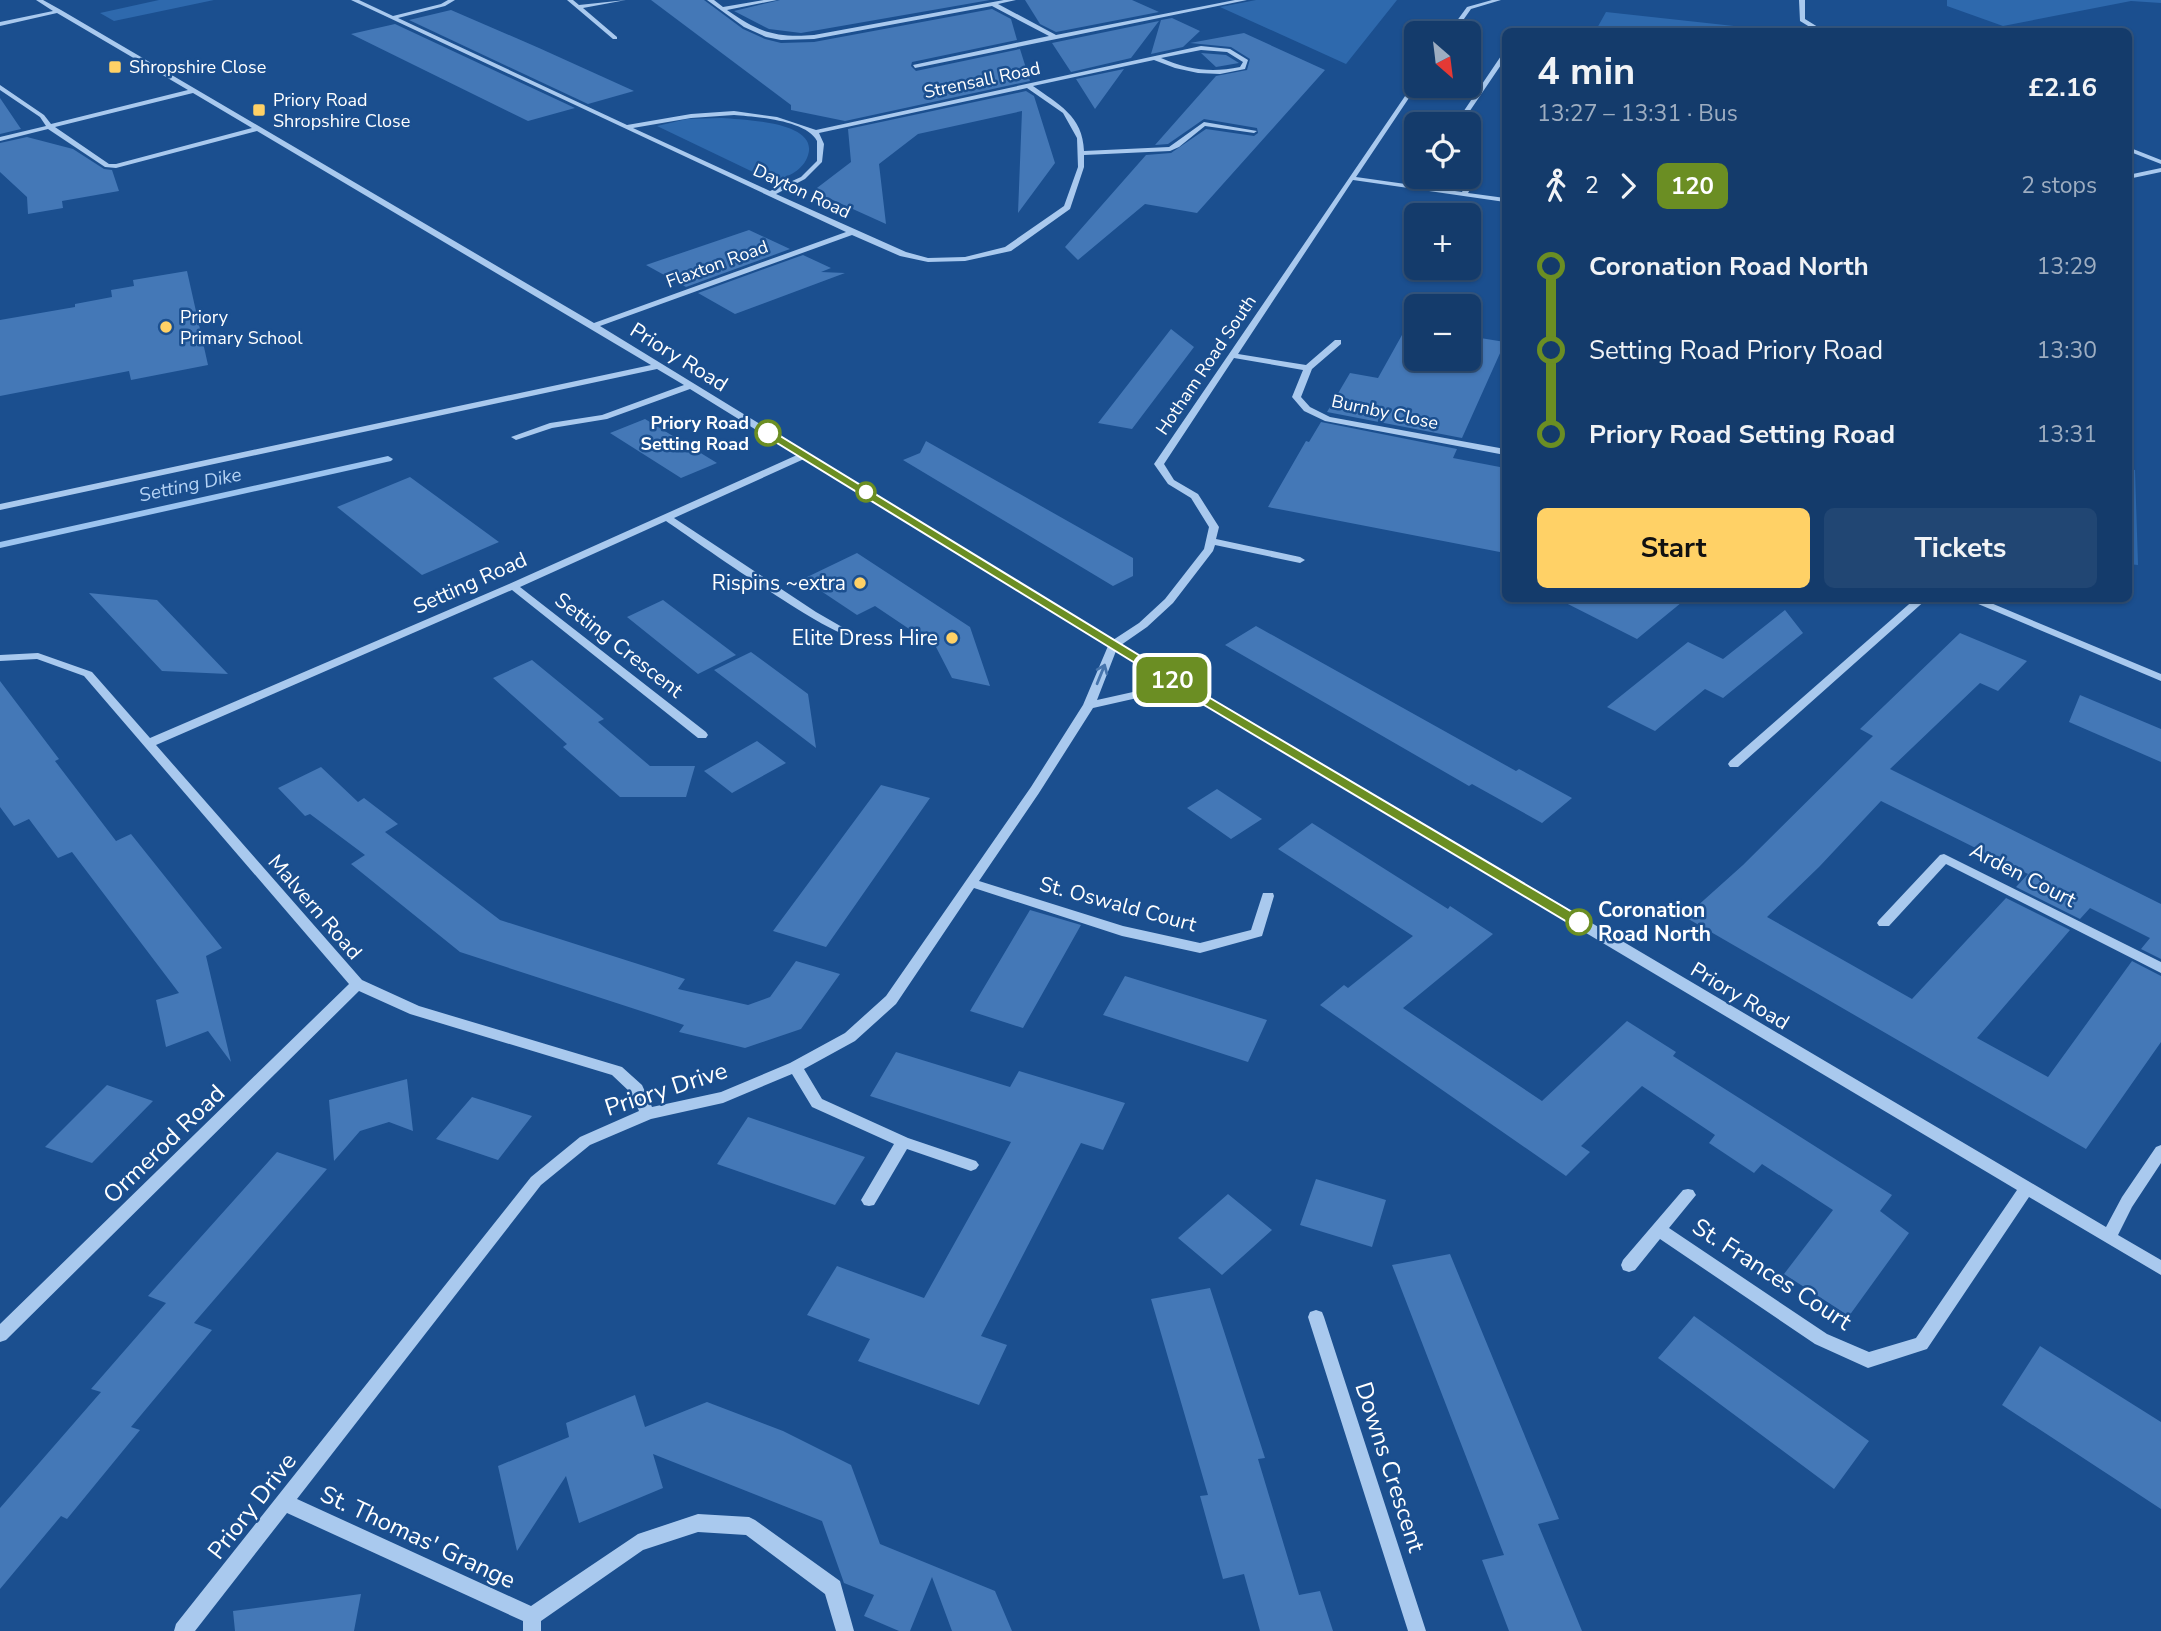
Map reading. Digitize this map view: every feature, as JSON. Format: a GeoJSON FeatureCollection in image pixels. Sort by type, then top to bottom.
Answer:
{"type":"FeatureCollection","features":[{"type":"Feature","properties":{"kind":"street","name":"Priory Road"},"geometry":{"type":"LineString","coordinates":[[39,0],[593,326],[1179,685],[2161,1268]]}},
{"type":"Feature","properties":{"kind":"street","name":"Dayton Road"},"geometry":{"type":"LineString","coordinates":[[354,0],[852,232],[903,254],[928,260],[965,259],[1008,249],[1067,207],[1081,167],[1080,138],[1066,112],[1028,86]]}},
{"type":"Feature","properties":{"kind":"street"},"geometry":{"type":"LineString","coordinates":[[391,18],[443,5],[452,0]]}},
{"type":"Feature","properties":{"kind":"street"},"geometry":{"type":"LineString","coordinates":[[570,0],[615,38]]}},
{"type":"Feature","properties":{"kind":"street"},"geometry":{"type":"LineString","coordinates":[[578,7],[623,0]]}},
{"type":"Feature","properties":{"kind":"street"},"geometry":{"type":"LineString","coordinates":[[710,0],[760,34],[783,39],[814,37],[1013,0]]}},
{"type":"Feature","properties":{"kind":"street"},"geometry":{"type":"LineString","coordinates":[[723,9],[774,0]]}},
{"type":"Feature","properties":{"kind":"street"},"geometry":{"type":"LineString","coordinates":[[915,66],[1244,0]]}},
{"type":"Feature","properties":{"kind":"street"},"geometry":{"type":"LineString","coordinates":[[1460,21],[1469,8],[1498,0]]}},
{"type":"Feature","properties":{"kind":"street"},"geometry":{"type":"LineString","coordinates":[[1802,0],[1802,20],[1815,28]]}},
{"type":"Feature","properties":{"kind":"street"},"geometry":{"type":"LineString","coordinates":[[993,4],[1055,37]]}},
{"type":"Feature","properties":{"kind":"street"},"geometry":{"type":"LineString","coordinates":[[0,24],[59,11]]}},
{"type":"Feature","properties":{"kind":"street","name":"Strensall Road"},"geometry":{"type":"LineString","coordinates":[[815,132],[1028,86],[1155,58],[1201,48],[1228,50],[1246,61],[1243,68],[1227,72],[1198,73],[1184,71],[1155,58]]}},
{"type":"Feature","properties":{"kind":"street"},"geometry":{"type":"LineString","coordinates":[[1466,112],[1502,58]]}},
{"type":"Feature","properties":{"kind":"street"},"geometry":{"type":"LineString","coordinates":[[0,87],[42,116],[50,127],[107,166],[116,166],[258,129]]}},
{"type":"Feature","properties":{"kind":"street"},"geometry":{"type":"LineString","coordinates":[[0,139],[193,91]]}},
{"type":"Feature","properties":{"kind":"street","name":"Hotham Road South"},"geometry":{"type":"LineString","coordinates":[[1211,541],[1214,527],[1195,496],[1171,482],[1159,464],[1405,98]]}},
{"type":"Feature","properties":{"kind":"street"},"geometry":{"type":"LineString","coordinates":[[627,127],[705,114],[746,114],[786,121],[815,132],[821,141],[820,161],[803,178],[770,194]]}},
{"type":"Feature","properties":{"kind":"street"},"geometry":{"type":"LineString","coordinates":[[1080,153],[1170,149],[1204,124],[1254,131]]}},
{"type":"Feature","properties":{"kind":"street"},"geometry":{"type":"LineString","coordinates":[[2132,151],[2161,162]]}},
{"type":"Feature","properties":{"kind":"street"},"geometry":{"type":"LineString","coordinates":[[2132,176],[2161,170]]}},
{"type":"Feature","properties":{"kind":"street"},"geometry":{"type":"LineString","coordinates":[[1351,178],[1502,200]]}},
{"type":"Feature","properties":{"kind":"street"},"geometry":{"type":"LineString","coordinates":[[1464,194],[1467,189]]}},
{"type":"Feature","properties":{"kind":"street","name":"Flaxton Road"},"geometry":{"type":"LineString","coordinates":[[593,326],[852,232]]}},
{"type":"Feature","properties":{"kind":"street"},"geometry":{"type":"LineString","coordinates":[[1231,355],[1308,368],[1338,342]]}},
{"type":"Feature","properties":{"kind":"street"},"geometry":{"type":"LineString","coordinates":[[0,507],[658,366]]}},
{"type":"Feature","properties":{"kind":"street","name":"Burnby Close"},"geometry":{"type":"LineString","coordinates":[[1308,368],[1296,397],[1307,409],[1328,419],[1502,451]]}},
{"type":"Feature","properties":{"kind":"street"},"geometry":{"type":"LineString","coordinates":[[516,437],[550,426],[604,417],[690,386]]}},
{"type":"Feature","properties":{"kind":"street","name":"Setting Road"},"geometry":{"type":"LineString","coordinates":[[150,743],[513,586],[804,455]]}},
{"type":"Feature","properties":{"kind":"street"},"geometry":{"type":"LineString","coordinates":[[666,517],[845,633]]}},
{"type":"Feature","properties":{"kind":"street"},"geometry":{"type":"LineString","coordinates":[[1114,643],[1143,625],[1169,601],[1209,549],[1211,541],[1300,560]]}},
{"type":"Feature","properties":{"kind":"street","name":"Setting Crescent"},"geometry":{"type":"LineString","coordinates":[[513,586],[702,735]]}},
{"type":"Feature","properties":{"kind":"street"},"geometry":{"type":"LineString","coordinates":[[1734,764],[1918,602]]}},
{"type":"Feature","properties":{"kind":"street"},"geometry":{"type":"LineString","coordinates":[[1979,602],[2161,678]]}},
{"type":"Feature","properties":{"kind":"street","name":"Priory Drive"},"geometry":{"type":"LineString","coordinates":[[183,1631],[536,1181],[585,1141],[648,1114],[723,1097],[795,1068],[850,1037],[891,1000],[972,883],[1088,705],[1114,643]]}},
{"type":"Feature","properties":{"kind":"street","name":"Malvern Road"},"geometry":{"type":"LineString","coordinates":[[0,657],[38,656],[88,674],[150,743],[329,955],[357,984],[415,1010],[617,1071],[637,1088],[648,1114]]}},
{"type":"Feature","properties":{"kind":"street"},"geometry":{"type":"LineString","coordinates":[[1088,705],[1179,685]]}},
{"type":"Feature","properties":{"kind":"street","name":"Arden Court"},"geometry":{"type":"LineString","coordinates":[[1884,923],[1944,858],[2161,968]]}},
{"type":"Feature","properties":{"kind":"street","name":"St. Oswald Court"},"geometry":{"type":"LineString","coordinates":[[972,883],[1122,931],[1200,948],[1257,933],[1268,896]]}},
{"type":"Feature","properties":{"kind":"street","name":"Ormerod Road"},"geometry":{"type":"LineString","coordinates":[[0,1335],[357,984]]}},
{"type":"Feature","properties":{"kind":"street"},"geometry":{"type":"LineString","coordinates":[[795,1068],[817,1104],[903,1142],[971,1166]]}},
{"type":"Feature","properties":{"kind":"street"},"geometry":{"type":"LineString","coordinates":[[869,1200],[903,1142]]}},
{"type":"Feature","properties":{"kind":"street"},"geometry":{"type":"LineString","coordinates":[[2109,1237],[2127,1202],[2161,1151]]}},
{"type":"Feature","properties":{"kind":"street","name":"St. Frances Court"},"geometry":{"type":"LineString","coordinates":[[1659,1230],[1821,1339],[1868,1360],[1921,1344],[2026,1188]]}},
{"type":"Feature","properties":{"kind":"street","name":"St. Frances Court"},"geometry":{"type":"LineString","coordinates":[[1629,1265],[1688,1195]]}},
{"type":"Feature","properties":{"kind":"street","name":"Downs Crescent"},"geometry":{"type":"LineString","coordinates":[[1316,1317],[1417,1631]]}},
{"type":"Feature","properties":{"kind":"street","name":"St. Thomas' Grange"},"geometry":{"type":"LineString","coordinates":[[283,1502],[532,1624],[638,1543],[698,1523],[749,1526],[834,1588],[845,1631]]}},
{"type":"Feature","properties":{"kind":"shaded area"},"geometry":{"type":"Polygon","coordinates":[[[159,0],[214,0],[114,21],[100,13],[159,0]]]}},
{"type":"Feature","properties":{"kind":"shaded area"},"geometry":{"type":"Polygon","coordinates":[[[1256,0],[1397,0],[1346,64],[1220,7],[1256,0]]]}},
{"type":"Feature","properties":{"kind":"shaded area"},"geometry":{"type":"Polygon","coordinates":[[[1947,0],[2161,0],[2161,3],[2131,1],[2003,26],[1947,6],[1947,0]]]}},
{"type":"Feature","properties":{"kind":"shaded area"},"geometry":{"type":"Polygon","coordinates":[[[1606,12],[1734,26],[1733,28],[1597,28],[1606,12]]]}},
{"type":"Feature","properties":{"kind":"shaded area"},"geometry":{"type":"Polygon","coordinates":[[[722,118],[762,122],[793,130],[803,136],[809,146],[807,158],[797,171],[772,181],[657,126],[687,119],[722,118]]]}},
{"type":"Feature","properties":{"kind":"shaded area"},"geometry":{"type":"Polygon","coordinates":[[[2132,470],[2135,470],[2138,565],[2132,564],[2132,470]]]}},
{"type":"Feature","properties":{"kind":"building"},"geometry":{"type":"Polygon","coordinates":[[[651,0],[704,0],[743,29],[781,43],[814,42],[992,9],[1011,19],[1017,40],[912,62],[911,66],[916,71],[1020,49],[1030,81],[845,121],[791,110],[791,105],[651,0]]]}},
{"type":"Feature","properties":{"kind":"building"},"geometry":{"type":"Polygon","coordinates":[[[780,0],[990,0],[801,33],[769,29],[734,11],[780,0]]]}},
{"type":"Feature","properties":{"kind":"building"},"geometry":{"type":"Polygon","coordinates":[[[1025,0],[1132,0],[1159,12],[1056,32],[1040,24],[1025,0]]]}},
{"type":"Feature","properties":{"kind":"building"},"geometry":{"type":"Polygon","coordinates":[[[451,10],[634,91],[588,104],[409,20],[451,10]]]}},
{"type":"Feature","properties":{"kind":"building"},"geometry":{"type":"Polygon","coordinates":[[[1172,18],[1200,31],[1183,47],[1151,54],[1161,20],[1172,18]]]}},
{"type":"Feature","properties":{"kind":"building"},"geometry":{"type":"Polygon","coordinates":[[[1159,21],[1131,58],[1071,72],[1052,43],[1159,21]]]}},
{"type":"Feature","properties":{"kind":"building"},"geometry":{"type":"Polygon","coordinates":[[[395,24],[575,108],[528,121],[351,34],[395,24]]]}},
{"type":"Feature","properties":{"kind":"building"},"geometry":{"type":"Polygon","coordinates":[[[1244,33],[1325,70],[1197,213],[1145,204],[1078,260],[1065,247],[1146,155],[1171,153],[1206,129],[1254,136],[1258,133],[1257,128],[1204,119],[1168,144],[1155,145],[1216,76],[1247,70],[1250,59],[1231,47],[1190,43],[1244,33]]]}},
{"type":"Feature","properties":{"kind":"building"},"geometry":{"type":"Polygon","coordinates":[[[1201,53],[1226,55],[1239,63],[1216,67],[1201,53]]]}},
{"type":"Feature","properties":{"kind":"building"},"geometry":{"type":"Polygon","coordinates":[[[1124,69],[1095,109],[1076,79],[1124,69]]]}},
{"type":"Feature","properties":{"kind":"building"},"geometry":{"type":"Polygon","coordinates":[[[1026,91],[1034,96],[1055,163],[1018,213],[1022,111],[918,134],[879,164],[886,224],[813,191],[851,162],[848,129],[1026,91]]]}},
{"type":"Feature","properties":{"kind":"building"},"geometry":{"type":"Polygon","coordinates":[[[0,98],[21,129],[0,134],[0,98]]]}},
{"type":"Feature","properties":{"kind":"building"},"geometry":{"type":"Polygon","coordinates":[[[27,137],[73,149],[104,169],[112,170],[119,191],[62,201],[63,208],[28,214],[27,197],[0,172],[0,143],[27,137]]]}},
{"type":"Feature","properties":{"kind":"building"},"geometry":{"type":"Polygon","coordinates":[[[749,230],[790,249],[686,287],[646,265],[749,230]]]}},
{"type":"Feature","properties":{"kind":"building"},"geometry":{"type":"Polygon","coordinates":[[[803,255],[831,268],[821,272],[845,273],[735,314],[698,293],[803,255]]]}},
{"type":"Feature","properties":{"kind":"building"},"geometry":{"type":"Polygon","coordinates":[[[187,271],[208,365],[131,380],[129,371],[0,396],[0,320],[75,307],[75,304],[112,297],[111,290],[134,286],[133,280],[187,271]]]}},
{"type":"Feature","properties":{"kind":"building"},"geometry":{"type":"Polygon","coordinates":[[[1171,329],[1194,347],[1132,429],[1098,423],[1171,329]]]}},
{"type":"Feature","properties":{"kind":"building"},"geometry":{"type":"Polygon","coordinates":[[[1404,331],[1404,371],[1481,371],[1481,338],[1502,342],[1502,349],[1462,438],[1327,412],[1350,373],[1378,378],[1404,331]]]}},
{"type":"Feature","properties":{"kind":"building"},"geometry":{"type":"Polygon","coordinates":[[[645,419],[717,463],[681,478],[610,433],[645,419]]]}},
{"type":"Feature","properties":{"kind":"building"},"geometry":{"type":"Polygon","coordinates":[[[1321,422],[1457,449],[1453,458],[1502,467],[1502,552],[1268,507],[1306,441],[1309,442],[1321,422]]]}},
{"type":"Feature","properties":{"kind":"building"},"geometry":{"type":"Polygon","coordinates":[[[926,441],[1133,558],[1133,576],[1113,586],[903,460],[920,453],[926,441]]]}},
{"type":"Feature","properties":{"kind":"building"},"geometry":{"type":"Polygon","coordinates":[[[410,477],[499,542],[422,575],[337,507],[410,477]]]}},
{"type":"Feature","properties":{"kind":"building"},"geometry":{"type":"Polygon","coordinates":[[[857,553],[970,627],[990,686],[952,678],[936,647],[875,606],[857,615],[803,579],[857,553]]]}},
{"type":"Feature","properties":{"kind":"building"},"geometry":{"type":"Polygon","coordinates":[[[89,593],[157,600],[228,674],[162,671],[89,593]]]}},
{"type":"Feature","properties":{"kind":"building"},"geometry":{"type":"Polygon","coordinates":[[[663,600],[736,655],[698,674],[627,617],[663,600]]]}},
{"type":"Feature","properties":{"kind":"building"},"geometry":{"type":"Polygon","coordinates":[[[1564,602],[1682,602],[1637,639],[1564,602]]]}},
{"type":"Feature","properties":{"kind":"building"},"geometry":{"type":"Polygon","coordinates":[[[1785,610],[1803,633],[1723,698],[1705,689],[1655,731],[1607,707],[1688,642],[1723,659],[1785,610]]]}},
{"type":"Feature","properties":{"kind":"building"},"geometry":{"type":"Polygon","coordinates":[[[1256,626],[1516,771],[1519,769],[1572,798],[1542,823],[1472,784],[1469,786],[1225,645],[1256,626]]]}},
{"type":"Feature","properties":{"kind":"building"},"geometry":{"type":"Polygon","coordinates":[[[1960,633],[2027,661],[1998,691],[1980,683],[1890,769],[2161,904],[2161,959],[2141,949],[2150,938],[2090,908],[2080,919],[2016,887],[2028,874],[1881,801],[1767,917],[1912,999],[2006,898],[2070,930],[1977,1038],[2048,1077],[2132,961],[2161,976],[2161,1042],[2086,1149],[1685,917],[1743,865],[1873,736],[1860,729],[1960,633]]]}},
{"type":"Feature","properties":{"kind":"building"},"geometry":{"type":"Polygon","coordinates":[[[751,652],[808,694],[816,748],[714,670],[751,652]]]}},
{"type":"Feature","properties":{"kind":"building"},"geometry":{"type":"Polygon","coordinates":[[[532,660],[604,719],[598,722],[650,766],[695,766],[686,797],[620,797],[563,747],[567,744],[493,678],[532,660]]]}},
{"type":"Feature","properties":{"kind":"building"},"geometry":{"type":"Polygon","coordinates":[[[0,681],[59,759],[55,761],[116,841],[131,834],[222,948],[206,956],[231,1062],[208,1031],[166,1047],[156,1000],[179,993],[72,852],[58,858],[29,819],[14,826],[0,807],[0,681]]]}},
{"type":"Feature","properties":{"kind":"building"},"geometry":{"type":"Polygon","coordinates":[[[2080,695],[2161,729],[2161,762],[2069,722],[2080,695]]]}},
{"type":"Feature","properties":{"kind":"building"},"geometry":{"type":"Polygon","coordinates":[[[757,741],[786,763],[732,793],[704,771],[757,741]]]}},
{"type":"Feature","properties":{"kind":"building"},"geometry":{"type":"Polygon","coordinates":[[[321,767],[358,802],[364,798],[398,824],[385,832],[500,920],[685,979],[678,989],[748,1005],[770,997],[796,961],[840,974],[801,1029],[745,1048],[679,1032],[684,1025],[460,952],[351,864],[365,855],[310,814],[305,816],[278,788],[321,767]]]}},
{"type":"Feature","properties":{"kind":"building"},"geometry":{"type":"Polygon","coordinates":[[[881,785],[930,798],[826,947],[773,931],[881,785]]]}},
{"type":"Feature","properties":{"kind":"building"},"geometry":{"type":"Polygon","coordinates":[[[1217,789],[1262,819],[1231,839],[1187,808],[1217,789]]]}},
{"type":"Feature","properties":{"kind":"building"},"geometry":{"type":"Polygon","coordinates":[[[1312,823],[1448,909],[1450,906],[1493,934],[1403,1008],[1542,1101],[1627,1021],[1676,1052],[1673,1056],[1892,1195],[1880,1211],[1909,1233],[1849,1316],[1784,1274],[1833,1210],[1762,1164],[1754,1173],[1709,1143],[1715,1135],[1642,1086],[1581,1146],[1590,1152],[1566,1176],[1320,1005],[1344,985],[1348,988],[1413,936],[1278,849],[1312,823]]]}},
{"type":"Feature","properties":{"kind":"building"},"geometry":{"type":"Polygon","coordinates":[[[1030,910],[1081,925],[1023,1028],[970,1011],[1030,910]]]}},
{"type":"Feature","properties":{"kind":"building"},"geometry":{"type":"Polygon","coordinates":[[[1125,976],[1267,1020],[1248,1062],[1103,1015],[1125,976]]]}},
{"type":"Feature","properties":{"kind":"building"},"geometry":{"type":"Polygon","coordinates":[[[896,1052],[1010,1087],[1019,1071],[1125,1103],[1103,1150],[1081,1143],[981,1336],[1007,1345],[979,1405],[858,1361],[870,1339],[807,1315],[837,1266],[924,1298],[1011,1142],[870,1096],[896,1052]]]}},
{"type":"Feature","properties":{"kind":"building"},"geometry":{"type":"Polygon","coordinates":[[[407,1079],[413,1131],[389,1122],[360,1131],[334,1161],[329,1100],[407,1079]]]}},
{"type":"Feature","properties":{"kind":"building"},"geometry":{"type":"Polygon","coordinates":[[[107,1085],[153,1101],[92,1163],[45,1147],[107,1085]]]}},
{"type":"Feature","properties":{"kind":"building"},"geometry":{"type":"Polygon","coordinates":[[[472,1097],[532,1116],[498,1160],[436,1139],[472,1097]]]}},
{"type":"Feature","properties":{"kind":"building"},"geometry":{"type":"Polygon","coordinates":[[[748,1117],[865,1157],[835,1205],[717,1164],[748,1117]]]}},
{"type":"Feature","properties":{"kind":"building"},"geometry":{"type":"Polygon","coordinates":[[[277,1152],[327,1169],[194,1323],[212,1330],[131,1427],[140,1430],[67,1519],[61,1516],[0,1589],[0,1508],[101,1392],[91,1389],[166,1303],[148,1296],[277,1152]]]}},
{"type":"Feature","properties":{"kind":"building"},"geometry":{"type":"Polygon","coordinates":[[[1316,1179],[1386,1200],[1372,1247],[1300,1225],[1316,1179]]]}},
{"type":"Feature","properties":{"kind":"building"},"geometry":{"type":"Polygon","coordinates":[[[1228,1194],[1272,1230],[1222,1275],[1178,1238],[1228,1194]]]}},
{"type":"Feature","properties":{"kind":"building"},"geometry":{"type":"Polygon","coordinates":[[[1450,1254],[1559,1519],[1538,1524],[1582,1631],[1509,1631],[1482,1560],[1504,1555],[1392,1265],[1450,1254]]]}},
{"type":"Feature","properties":{"kind":"building"},"geometry":{"type":"Polygon","coordinates":[[[1210,1288],[1265,1458],[1258,1459],[1299,1595],[1320,1591],[1333,1631],[1260,1631],[1244,1574],[1223,1579],[1200,1496],[1208,1495],[1151,1299],[1210,1288]]]}},
{"type":"Feature","properties":{"kind":"building"},"geometry":{"type":"Polygon","coordinates":[[[1694,1316],[1869,1441],[1834,1489],[1658,1358],[1694,1316]]]}},
{"type":"Feature","properties":{"kind":"building"},"geometry":{"type":"Polygon","coordinates":[[[2040,1346],[2161,1422],[2161,1509],[2002,1405],[2040,1346]]]}},
{"type":"Feature","properties":{"kind":"building"},"geometry":{"type":"Polygon","coordinates":[[[635,1395],[645,1427],[707,1402],[783,1431],[851,1465],[880,1544],[995,1591],[1012,1631],[952,1631],[932,1577],[910,1631],[899,1631],[864,1616],[874,1595],[844,1583],[822,1521],[653,1454],[663,1488],[579,1523],[566,1476],[517,1551],[498,1466],[569,1437],[566,1423],[635,1395]]]}},
{"type":"Feature","properties":{"kind":"building"},"geometry":{"type":"Polygon","coordinates":[[[361,1594],[354,1631],[235,1631],[233,1611],[361,1594]]]}},
{"type":"Feature","properties":{"kind":"waterway","name":"Setting Dike"},"geometry":{"type":"LineString","coordinates":[[0,545],[388,459]]}},
{"type":"Feature","properties":{"kind":"bus line","name":"120"},"geometry":{"type":"LineString","coordinates":[[768,433],[1179,685],[1579,922]]}},
{"type":"Feature","properties":{"kind":"place","name":"Shropshire Close"},"geometry":{"type":"Point","coordinates":[115,67]}},
{"type":"Feature","properties":{"kind":"place","name":"Priory Road Shropshire Close"},"geometry":{"type":"Point","coordinates":[259,110]}},
{"type":"Feature","properties":{"kind":"place","name":"Priory Primary School"},"geometry":{"type":"Point","coordinates":[166,327]}},
{"type":"Feature","properties":{"kind":"place","name":"Priory Road Setting Road"},"geometry":{"type":"Point","coordinates":[768,433]}},
{"type":"Feature","properties":{"kind":"place","name":"Rispins ~extra"},"geometry":{"type":"Point","coordinates":[860,583]}},
{"type":"Feature","properties":{"kind":"place","name":"Elite Dress Hire"},"geometry":{"type":"Point","coordinates":[952,638]}},
{"type":"Feature","properties":{"kind":"place","name":"Coronation Road North"},"geometry":{"type":"Point","coordinates":[1579,922]}}]}
